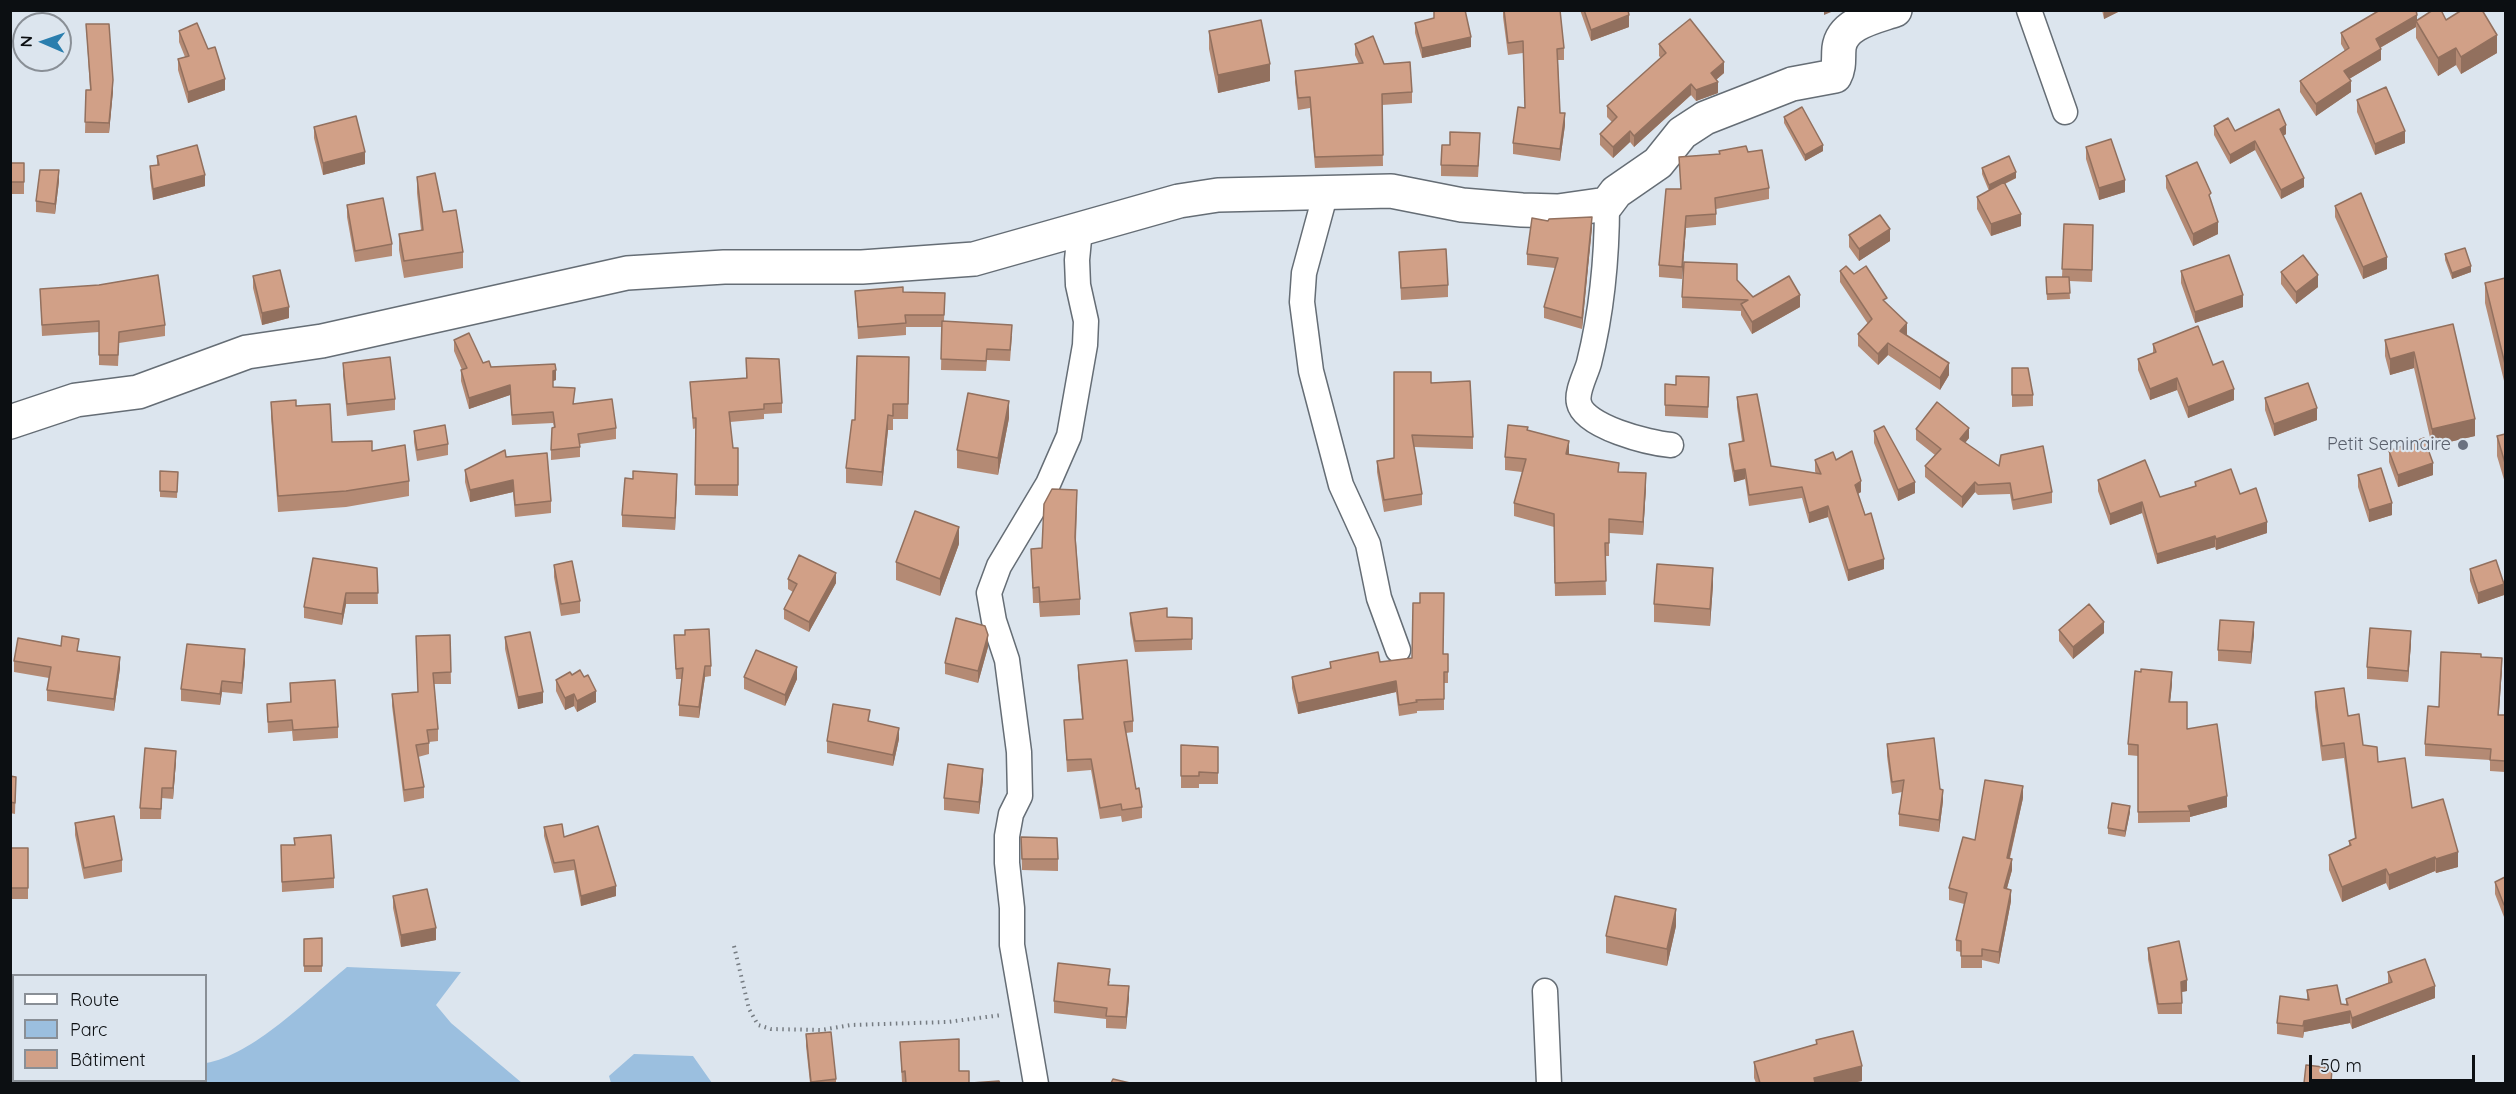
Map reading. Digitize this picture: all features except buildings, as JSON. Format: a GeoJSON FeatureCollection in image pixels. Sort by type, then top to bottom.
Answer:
{"type":"FeatureCollection","features":[{"type":"Feature","properties":{"kind":"street"},"geometry":{"type":"LineString","coordinates":[[1671,446],[1654,443],[1598,424],[1582,410],[1578,401],[1589,361],[1603,284],[1607,204],[1616,192],[1658,163],[1682,133],[1705,118],[1792,84],[1835,76],[1839,46],[1844,34],[1863,20],[1895,10]]}},
{"type":"Feature","properties":{"kind":"street"},"geometry":{"type":"LineString","coordinates":[[2029,10],[2065,112]]}},
{"type":"Feature","properties":{"kind":"street"},"geometry":{"type":"LineString","coordinates":[[1330,191],[1323,203],[1304,273],[1302,302],[1311,371],[1341,485],[1368,544],[1384,615],[1398,650]]}},
{"type":"Feature","properties":{"kind":"street"},"geometry":{"type":"LineString","coordinates":[[10,422],[76,400],[138,392],[247,351],[322,341],[627,273],[724,267],[862,267],[974,259],[1179,201],[1218,195],[1391,191],[1462,205],[1522,210],[1558,210],[1607,204]]}},
{"type":"Feature","properties":{"kind":"street"},"geometry":{"type":"LineString","coordinates":[[1036,1083],[1012,945],[1012,908],[1007,863],[1007,836],[1011,814],[1020,796],[1019,752],[1006,660],[994,621],[989,593],[999,566],[1048,484],[1069,436],[1085,345],[1086,321],[1078,285],[1077,260],[1080,229]]}},
{"type":"Feature","properties":{"kind":"street"},"geometry":{"type":"LineString","coordinates":[[1545,991],[1549,1083]]}},
{"type":"Feature","properties":{"kind":"path"},"geometry":{"type":"LineString","coordinates":[[734,946],[749,1009],[758,1025],[771,1029],[821,1030],[871,1023],[947,1022],[989,1014],[1026,1021]]}},
{"type":"Feature","properties":{"kind":"green space"},"geometry":{"type":"Polygon","coordinates":[[[347,967],[461,972],[436,1005],[451,1023],[522,1083],[11,1083],[12,1060],[12,1082],[207,1082],[207,1063],[224,1058],[242,1049],[298,1009],[347,967]]]}},
{"type":"Feature","properties":{"kind":"green space"},"geometry":{"type":"Polygon","coordinates":[[[634,1054],[693,1056],[712,1083],[611,1083],[609,1076],[634,1054]]]}},
{"type":"Feature","properties":{"kind":"place","name":"Petit Seminaire"},"geometry":{"type":"Point","coordinates":[2463,445]}}]}
